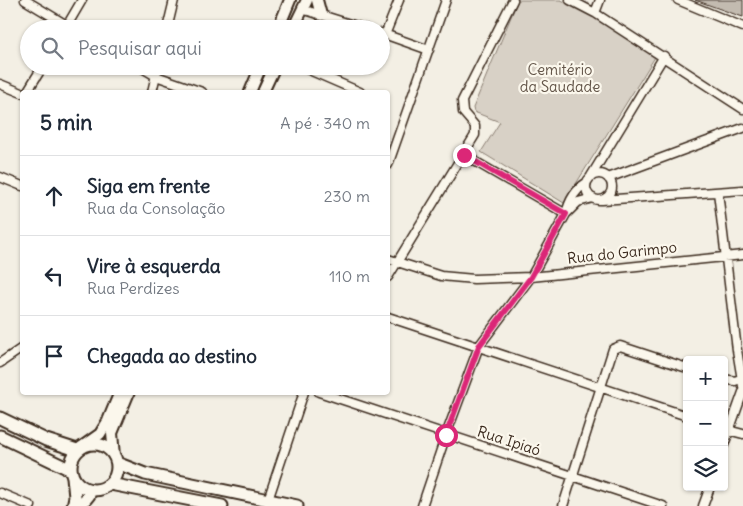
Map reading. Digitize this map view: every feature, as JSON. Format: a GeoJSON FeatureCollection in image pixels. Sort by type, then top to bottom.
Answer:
{"type":"FeatureCollection","features":[{"type":"Feature","properties":{"kind":"main road"},"geometry":{"type":"LineString","coordinates":[[282,20],[290,0]]}},
{"type":"Feature","properties":{"kind":"main road"},"geometry":{"type":"LineString","coordinates":[[317,0],[321,15]]}},
{"type":"Feature","properties":{"kind":"main road"},"geometry":{"type":"LineString","coordinates":[[297,20],[305,4]]}},
{"type":"Feature","properties":{"kind":"main road"},"geometry":{"type":"LineString","coordinates":[[251,90],[257,75]]}},
{"type":"Feature","properties":{"kind":"main road"},"geometry":{"type":"LineString","coordinates":[[264,90],[271,75]]}},
{"type":"Feature","properties":{"kind":"main road"},"geometry":{"type":"LineString","coordinates":[[73,506],[75,497],[72,474],[73,456],[80,448],[100,434],[108,421],[119,395]]}},
{"type":"Feature","properties":{"kind":"main road"},"geometry":{"type":"LineString","coordinates":[[110,484],[117,471],[112,433],[128,395]]}},
{"type":"Feature","properties":{"kind":"main road"},"geometry":{"type":"LineString","coordinates":[[0,418],[46,440],[80,448],[89,444],[101,444],[111,451],[116,460],[129,469],[162,478],[297,506]]}},
{"type":"Feature","properties":{"kind":"main road"},"geometry":{"type":"LineString","coordinates":[[27,450],[26,440],[33,434]]}},
{"type":"Feature","properties":{"kind":"main road"},"geometry":{"type":"LineString","coordinates":[[0,436],[72,474],[83,488],[97,490],[110,484],[222,506]]}},
{"type":"Feature","properties":{"kind":"main road"},"geometry":{"type":"LineString","coordinates":[[158,493],[162,478]]}},
{"type":"Feature","properties":{"kind":"main road"},"geometry":{"type":"LineString","coordinates":[[80,506],[90,490]]}},
{"type":"Feature","properties":{"kind":"street"},"geometry":{"type":"LineString","coordinates":[[25,0],[56,20]]}},
{"type":"Feature","properties":{"kind":"street"},"geometry":{"type":"LineString","coordinates":[[73,20],[82,0]]}},
{"type":"Feature","properties":{"kind":"street"},"geometry":{"type":"LineString","coordinates":[[169,20],[174,0]]}},
{"type":"Feature","properties":{"kind":"street"},"geometry":{"type":"LineString","coordinates":[[390,20],[399,0]]}},
{"type":"Feature","properties":{"kind":"street"},"geometry":{"type":"LineString","coordinates":[[390,159],[446,0]]}},
{"type":"Feature","properties":{"kind":"street"},"geometry":{"type":"LineString","coordinates":[[390,273],[464,155],[476,130],[475,126],[463,112],[462,101],[512,0]]}},
{"type":"Feature","properties":{"kind":"street"},"geometry":{"type":"LineString","coordinates":[[570,0],[595,13],[664,56],[743,109]]}},
{"type":"Feature","properties":{"kind":"street"},"geometry":{"type":"LineString","coordinates":[[595,13],[600,0]]}},
{"type":"Feature","properties":{"kind":"street"},"geometry":{"type":"LineString","coordinates":[[679,0],[743,27]]}},
{"type":"Feature","properties":{"kind":"street"},"geometry":{"type":"LineString","coordinates":[[305,4],[321,15],[337,20]]}},
{"type":"Feature","properties":{"kind":"street"},"geometry":{"type":"LineString","coordinates":[[390,36],[429,50]]}},
{"type":"Feature","properties":{"kind":"street"},"geometry":{"type":"LineString","coordinates":[[566,214],[568,204],[579,188],[591,176],[664,56]]}},
{"type":"Feature","properties":{"kind":"street"},"geometry":{"type":"LineString","coordinates":[[28,90],[37,75]]}},
{"type":"Feature","properties":{"kind":"street"},"geometry":{"type":"LineString","coordinates":[[321,75],[355,90]]}},
{"type":"Feature","properties":{"kind":"street"},"geometry":{"type":"LineString","coordinates":[[152,90],[156,76],[196,90]]}},
{"type":"Feature","properties":{"kind":"street"},"geometry":{"type":"LineString","coordinates":[[0,84],[20,92]]}},
{"type":"Feature","properties":{"kind":"street"},"geometry":{"type":"LineString","coordinates":[[608,178],[743,128]]}},
{"type":"Feature","properties":{"kind":"street"},"geometry":{"type":"LineString","coordinates":[[464,155],[566,214]]}},
{"type":"Feature","properties":{"kind":"street"},"geometry":{"type":"LineString","coordinates":[[602,200],[608,196],[612,188],[629,171]]}},
{"type":"Feature","properties":{"kind":"street"},"geometry":{"type":"LineString","coordinates":[[591,176],[600,174],[608,178],[612,188],[629,198]]}},
{"type":"Feature","properties":{"kind":"street"},"geometry":{"type":"LineString","coordinates":[[0,177],[20,185]]}},
{"type":"Feature","properties":{"kind":"street"},"geometry":{"type":"LineString","coordinates":[[586,183],[586,192],[593,198]]}},
{"type":"Feature","properties":{"kind":"street"},"geometry":{"type":"LineString","coordinates":[[422,506],[479,346],[531,277],[566,214],[578,202],[593,198],[602,200],[743,190]]}},
{"type":"Feature","properties":{"kind":"street"},"geometry":{"type":"LineString","coordinates":[[718,192],[743,381],[728,380]]}},
{"type":"Feature","properties":{"kind":"street","name":"Rua do Garimpo"},"geometry":{"type":"LineString","coordinates":[[390,259],[441,276],[457,278],[531,277],[743,255]]}},
{"type":"Feature","properties":{"kind":"street"},"geometry":{"type":"LineString","coordinates":[[390,318],[683,415]]}},
{"type":"Feature","properties":{"kind":"street"},"geometry":{"type":"LineString","coordinates":[[563,506],[611,351],[615,347],[620,346],[683,367]]}},
{"type":"Feature","properties":{"kind":"street"},"geometry":{"type":"LineString","coordinates":[[0,363],[20,349]]}},
{"type":"Feature","properties":{"kind":"street"},"geometry":{"type":"LineString","coordinates":[[728,427],[743,392]]}},
{"type":"Feature","properties":{"kind":"street"},"geometry":{"type":"LineString","coordinates":[[268,500],[303,395]]}},
{"type":"Feature","properties":{"kind":"street","name":"Rua Ipiaó"},"geometry":{"type":"LineString","coordinates":[[328,395],[663,506]]}},
{"type":"Feature","properties":{"kind":"street"},"geometry":{"type":"LineString","coordinates":[[728,429],[743,434]]}},
{"type":"Feature","properties":{"kind":"street"},"geometry":{"type":"LineString","coordinates":[[704,506],[709,491]]}},
{"type":"Feature","properties":{"kind":"street"},"geometry":{"type":"LineString","coordinates":[[0,493],[30,506]]}},
{"type":"Feature","properties":{"kind":"green space","name":"Cemitério da Saudade"},"geometry":{"type":"Polygon","coordinates":[[[518,0],[561,0],[592,15],[655,57],[564,203],[481,152],[500,122],[474,112],[473,108],[518,0]]]}},
{"type":"Feature","properties":{"kind":"building"},"geometry":{"type":"Polygon","coordinates":[[[695,0],[743,0],[743,17],[737,15],[695,0]]]}},
{"type":"Feature","properties":{"kind":"route"},"geometry":{"type":"LineString","coordinates":[[446,435],[479,346],[531,277],[566,214],[464,155]]}}]}
